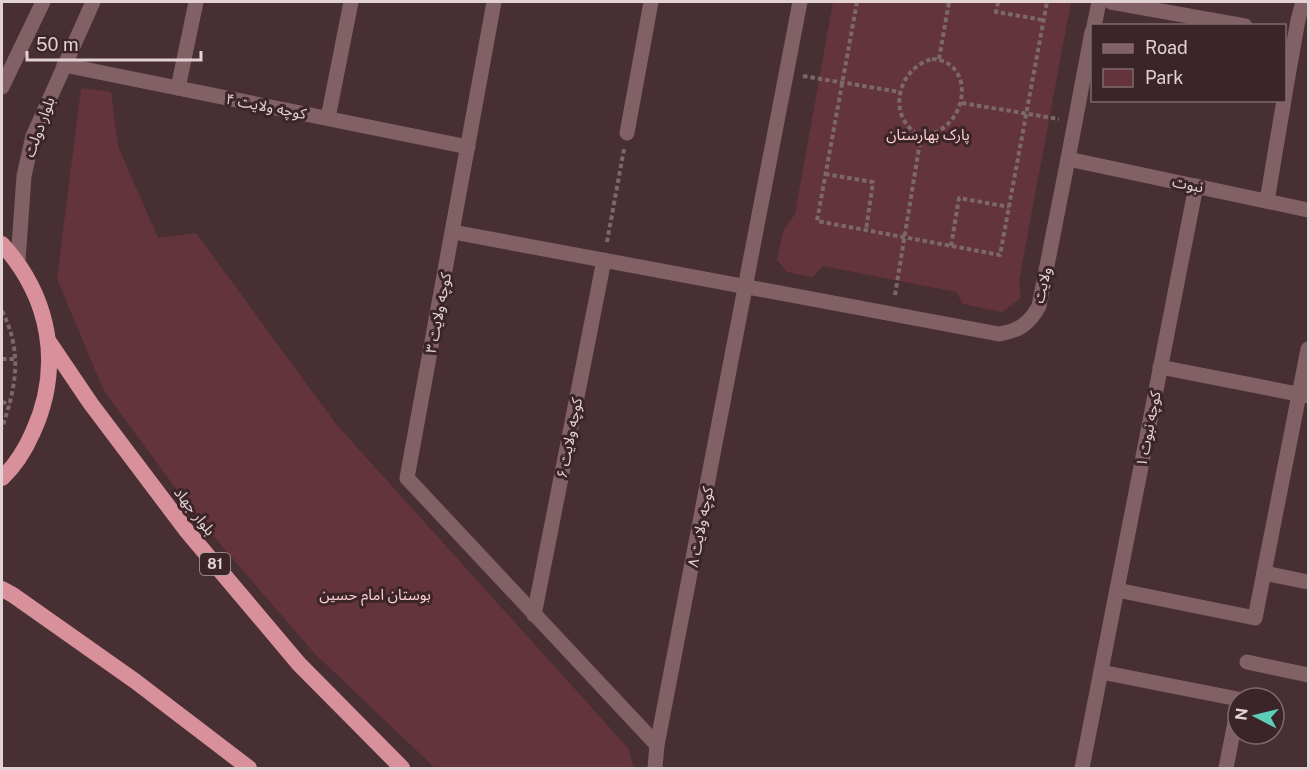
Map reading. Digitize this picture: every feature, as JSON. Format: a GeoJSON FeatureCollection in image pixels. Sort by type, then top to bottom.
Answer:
{"type":"FeatureCollection","features":[{"type":"Feature","properties":{"kind":"highway","name":"81"},"geometry":{"type":"LineString","coordinates":[[2,244],[18,261],[39,300],[49,342],[50,378],[42,413],[27,445],[2,478]]}},
{"type":"Feature","properties":{"kind":"highway","name":"بلوار جهاد"},"geometry":{"type":"LineString","coordinates":[[49,342],[91,404],[186,530],[299,664],[402,768]]}},
{"type":"Feature","properties":{"kind":"highway"},"geometry":{"type":"LineString","coordinates":[[2,590],[13,595],[135,681],[249,768]]}},
{"type":"Feature","properties":{"kind":"street"},"geometry":{"type":"LineString","coordinates":[[2,87],[43,2]]}},
{"type":"Feature","properties":{"kind":"street","name":"بلوار دولت"},"geometry":{"type":"LineString","coordinates":[[18,261],[27,155],[33,136],[93,2]]}},
{"type":"Feature","properties":{"kind":"street"},"geometry":{"type":"LineString","coordinates":[[178,88],[196,2]]}},
{"type":"Feature","properties":{"kind":"street"},"geometry":{"type":"LineString","coordinates":[[328,118],[351,2]]}},
{"type":"Feature","properties":{"kind":"street","name":"کوچه ولایت ۳"},"geometry":{"type":"LineString","coordinates":[[494,2],[407,478],[534,615]]}},
{"type":"Feature","properties":{"kind":"street"},"geometry":{"type":"LineString","coordinates":[[627,133],[651,2]]}},
{"type":"Feature","properties":{"kind":"street","name":"کوچه ولایت ۸"},"geometry":{"type":"LineString","coordinates":[[655,768],[657,745],[800,2]]}},
{"type":"Feature","properties":{"kind":"street"},"geometry":{"type":"LineString","coordinates":[[1094,24],[1098,2]]}},
{"type":"Feature","properties":{"kind":"street"},"geometry":{"type":"LineString","coordinates":[[1111,2],[1234,24]]}},
{"type":"Feature","properties":{"kind":"street"},"geometry":{"type":"LineString","coordinates":[[1286,78],[1290,34],[1303,2]]}},
{"type":"Feature","properties":{"kind":"street","name":"ولایت"},"geometry":{"type":"LineString","coordinates":[[453,232],[999,334],[1012,332],[1024,326],[1039,306],[1091,37]]}},
{"type":"Feature","properties":{"kind":"street","name":"کوچه ولایت ۴"},"geometry":{"type":"LineString","coordinates":[[64,65],[468,147]]}},
{"type":"Feature","properties":{"kind":"street"},"geometry":{"type":"LineString","coordinates":[[1267,201],[1284,102]]}},
{"type":"Feature","properties":{"kind":"street","name":"نبوت"},"geometry":{"type":"LineString","coordinates":[[1068,159],[1308,210]]}},
{"type":"Feature","properties":{"kind":"street","name":"کوچه نبوت ۱"},"geometry":{"type":"LineString","coordinates":[[1082,768],[1196,186]]}},
{"type":"Feature","properties":{"kind":"street","name":"کوچه ولایت ۶"},"geometry":{"type":"LineString","coordinates":[[534,615],[604,260]]}},
{"type":"Feature","properties":{"kind":"street"},"geometry":{"type":"LineString","coordinates":[[1117,590],[1256,618],[1304,396],[1308,349]]}},
{"type":"Feature","properties":{"kind":"street"},"geometry":{"type":"LineString","coordinates":[[1160,367],[1304,396]]}},
{"type":"Feature","properties":{"kind":"street"},"geometry":{"type":"LineString","coordinates":[[1264,573],[1308,582]]}},
{"type":"Feature","properties":{"kind":"street"},"geometry":{"type":"LineString","coordinates":[[534,615],[657,745]]}},
{"type":"Feature","properties":{"kind":"street"},"geometry":{"type":"LineString","coordinates":[[1247,662],[1308,675]]}},
{"type":"Feature","properties":{"kind":"street"},"geometry":{"type":"LineString","coordinates":[[1101,672],[1226,697]]}},
{"type":"Feature","properties":{"kind":"street"},"geometry":{"type":"LineString","coordinates":[[1226,768],[1230,746]]}},
{"type":"Feature","properties":{"kind":"path"},"geometry":{"type":"LineString","coordinates":[[857,2],[817,221],[1000,255],[1047,2]]}},
{"type":"Feature","properties":{"kind":"path"},"geometry":{"type":"LineString","coordinates":[[939,59],[949,2]]}},
{"type":"Feature","properties":{"kind":"path"},"geometry":{"type":"LineString","coordinates":[[998,2],[996,12],[1044,20]]}},
{"type":"Feature","properties":{"kind":"path"},"geometry":{"type":"LineString","coordinates":[[939,59],[951,65],[958,76],[962,89],[962,103],[955,117],[940,131],[921,136],[912,130],[904,119],[899,100],[900,92],[904,80],[912,69],[926,61],[939,59]]}},
{"type":"Feature","properties":{"kind":"path"},"geometry":{"type":"LineString","coordinates":[[786,73],[900,92]]}},
{"type":"Feature","properties":{"kind":"path"},"geometry":{"type":"LineString","coordinates":[[962,103],[1075,122]]}},
{"type":"Feature","properties":{"kind":"path"},"geometry":{"type":"LineString","coordinates":[[604,260],[627,133]]}},
{"type":"Feature","properties":{"kind":"path"},"geometry":{"type":"LineString","coordinates":[[892,314],[921,136]]}},
{"type":"Feature","properties":{"kind":"path"},"geometry":{"type":"LineString","coordinates":[[825,174],[873,182],[866,230]]}},
{"type":"Feature","properties":{"kind":"path"},"geometry":{"type":"LineString","coordinates":[[951,246],[959,198],[1009,207]]}},
{"type":"Feature","properties":{"kind":"path"},"geometry":{"type":"LineString","coordinates":[[2,311],[8,324],[15,359],[13,396],[2,428]]}},
{"type":"Feature","properties":{"kind":"path"},"geometry":{"type":"LineString","coordinates":[[2,359],[15,359]]}},
{"type":"Feature","properties":{"kind":"path"},"geometry":{"type":"LineString","coordinates":[[2,402],[10,404]]}},
{"type":"Feature","properties":{"kind":"green space","name":"پارک بهارستان"},"geometry":{"type":"Polygon","coordinates":[[[833,2],[1071,2],[1019,281],[1021,298],[1002,312],[963,304],[956,292],[823,266],[813,277],[787,272],[777,260],[783,231],[795,214],[833,2]]]}},
{"type":"Feature","properties":{"kind":"green space","name":"بوستان امام حسین"},"geometry":{"type":"Polygon","coordinates":[[[81,88],[111,92],[118,146],[158,238],[196,233],[336,424],[628,748],[634,768],[435,768],[314,653],[197,517],[104,391],[57,279],[81,88]]]}}]}
